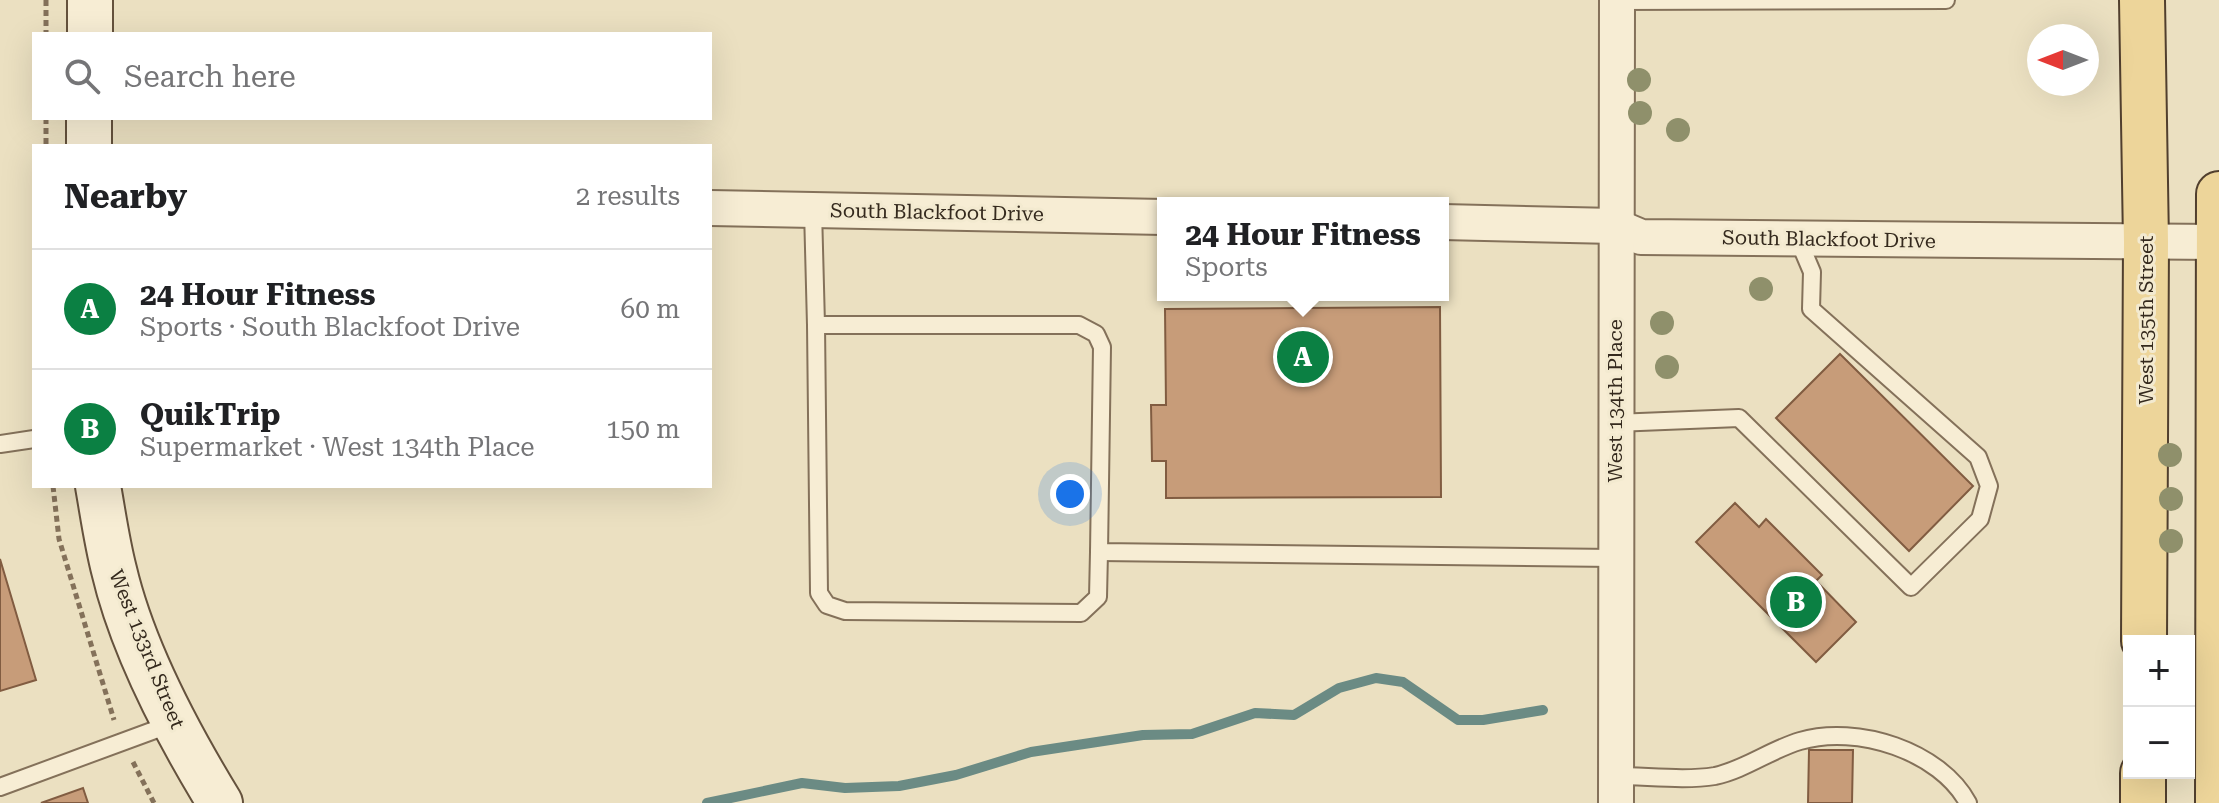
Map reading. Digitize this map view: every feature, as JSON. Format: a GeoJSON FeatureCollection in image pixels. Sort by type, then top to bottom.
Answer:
{"type":"FeatureCollection","features":[{"type":"Feature","properties":{"kind":"main road","name":"West 135th Street"},"geometry":{"type":"LineString","coordinates":[[2142,0],[2146,242],[2144,635]]}},
{"type":"Feature","properties":{"kind":"main road"},"geometry":{"type":"LineString","coordinates":[[2218,803],[2219,194]]}},
{"type":"Feature","properties":{"kind":"main road"},"geometry":{"type":"LineString","coordinates":[[2143,779],[2143,803]]}},
{"type":"Feature","properties":{"kind":"street"},"geometry":{"type":"LineString","coordinates":[[90,0],[90,32]]}},
{"type":"Feature","properties":{"kind":"street","name":"West 134th Place"},"geometry":{"type":"LineString","coordinates":[[1616,789],[1617,1]]}},
{"type":"Feature","properties":{"kind":"street"},"geometry":{"type":"LineString","coordinates":[[89,120],[89,144]]}},
{"type":"Feature","properties":{"kind":"street","name":"South Blackfoot Drive"},"geometry":{"type":"LineString","coordinates":[[712,208],[1157,217]]}},
{"type":"Feature","properties":{"kind":"street","name":"South Blackfoot Drive"},"geometry":{"type":"LineString","coordinates":[[1449,222],[1615,226],[1641,237],[2219,242]]}},
{"type":"Feature","properties":{"kind":"street","name":"West 133rd Street"},"geometry":{"type":"LineString","coordinates":[[98,488],[114,572],[175,722],[220,803]]}},
{"type":"Feature","properties":{"kind":"lane"},"geometry":{"type":"LineString","coordinates":[[1617,1],[1946,0]]}},
{"type":"Feature","properties":{"kind":"lane"},"geometry":{"type":"LineString","coordinates":[[813,210],[819,593],[827,605],[845,611],[1081,613],[1098,597],[1102,347],[1096,334],[1079,325],[816,325]]}},
{"type":"Feature","properties":{"kind":"lane"},"geometry":{"type":"LineString","coordinates":[[1615,423],[1739,418],[1911,587],[1980,519],[1989,486],[1978,457],[1811,309],[1812,272],[1798,239]]}},
{"type":"Feature","properties":{"kind":"lane"},"geometry":{"type":"LineString","coordinates":[[0,444],[32,439]]}},
{"type":"Feature","properties":{"kind":"lane"},"geometry":{"type":"LineString","coordinates":[[1099,552],[1615,558]]}},
{"type":"Feature","properties":{"kind":"lane"},"geometry":{"type":"LineString","coordinates":[[0,787],[175,722]]}},
{"type":"Feature","properties":{"kind":"lane"},"geometry":{"type":"LineString","coordinates":[[1616,789],[1715,776],[1802,740],[1850,736],[1895,747],[1945,771],[1968,803]]}},
{"type":"Feature","properties":{"kind":"path"},"geometry":{"type":"LineString","coordinates":[[46,0],[46,32]]}},
{"type":"Feature","properties":{"kind":"path"},"geometry":{"type":"LineString","coordinates":[[46,120],[46,144]]}},
{"type":"Feature","properties":{"kind":"path"},"geometry":{"type":"LineString","coordinates":[[53,488],[59,539],[105,703],[154,803]]}},
{"type":"Feature","properties":{"kind":"building"},"geometry":{"type":"Polygon","coordinates":[[[1440,307],[1441,497],[1166,498],[1166,461],[1152,461],[1151,405],[1166,405],[1165,309],[1440,307]]]}},
{"type":"Feature","properties":{"kind":"building"},"geometry":{"type":"Polygon","coordinates":[[[1840,354],[1973,486],[1909,551],[1776,418],[1840,354]]]}},
{"type":"Feature","properties":{"kind":"building"},"geometry":{"type":"Polygon","coordinates":[[[1735,503],[1759,527],[1766,519],[1822,575],[1816,581],[1856,622],[1816,662],[1696,542],[1735,503]]]}},
{"type":"Feature","properties":{"kind":"building"},"geometry":{"type":"Polygon","coordinates":[[[0,559],[36,680],[0,691],[0,559]]]}},
{"type":"Feature","properties":{"kind":"building"},"geometry":{"type":"Polygon","coordinates":[[[1809,750],[1853,750],[1852,803],[1808,803],[1809,750]]]}},
{"type":"Feature","properties":{"kind":"building"},"geometry":{"type":"Polygon","coordinates":[[[83,788],[88,803],[41,803],[83,788]]]}},
{"type":"Feature","properties":{"kind":"waterway"},"geometry":{"type":"LineString","coordinates":[[707,803],[802,783],[845,788],[899,786],[956,775],[1031,752],[1143,735],[1192,734],[1255,713],[1294,715],[1339,688],[1376,678],[1403,682],[1458,720],[1483,720],[1543,710]]}},
{"type":"Feature","properties":{"kind":"place","name":"24 Hour Fitness"},"geometry":{"type":"Point","coordinates":[1303,357]}},
{"type":"Feature","properties":{"kind":"place","name":"QuikTrip"},"geometry":{"type":"Point","coordinates":[1796,602]}}]}
